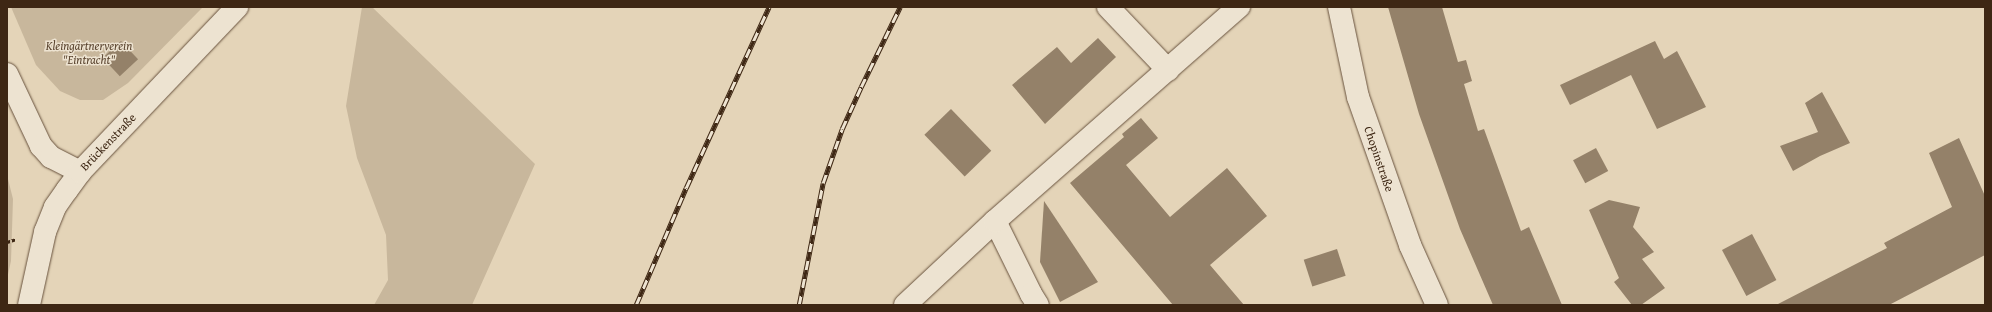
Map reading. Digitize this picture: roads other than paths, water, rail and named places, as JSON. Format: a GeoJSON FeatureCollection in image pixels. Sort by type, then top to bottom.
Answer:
{"type":"FeatureCollection","features":[{"type":"Feature","properties":{"kind":"street","name":"Brückenstraße"},"geometry":{"type":"LineString","coordinates":[[29,305],[45,232],[55,207],[80,172],[237,7]]}},
{"type":"Feature","properties":{"kind":"street"},"geometry":{"type":"LineString","coordinates":[[1108,7],[1168,70]]}},
{"type":"Feature","properties":{"kind":"street"},"geometry":{"type":"LineString","coordinates":[[905,305],[995,221],[1239,7]]}},
{"type":"Feature","properties":{"kind":"street","name":"Chopinstraße"},"geometry":{"type":"LineString","coordinates":[[1339,7],[1358,97],[1410,246],[1437,305]]}},
{"type":"Feature","properties":{"kind":"street"},"geometry":{"type":"LineString","coordinates":[[7,74],[41,146],[51,157],[80,172]]}},
{"type":"Feature","properties":{"kind":"street"},"geometry":{"type":"LineString","coordinates":[[995,221],[1031,294],[1038,305]]}},
{"type":"Feature","properties":{"kind":"railway"},"geometry":{"type":"LineString","coordinates":[[636,305],[686,188],[769,7]]}},
{"type":"Feature","properties":{"kind":"railway"},"geometry":{"type":"LineString","coordinates":[[799,305],[823,183],[842,129],[900,7]]}},
{"type":"Feature","properties":{"kind":"park label","name":"Kleingärtnerverein \"Eintracht\""},"geometry":{"type":"Point","coordinates":[89,53]}}]}
